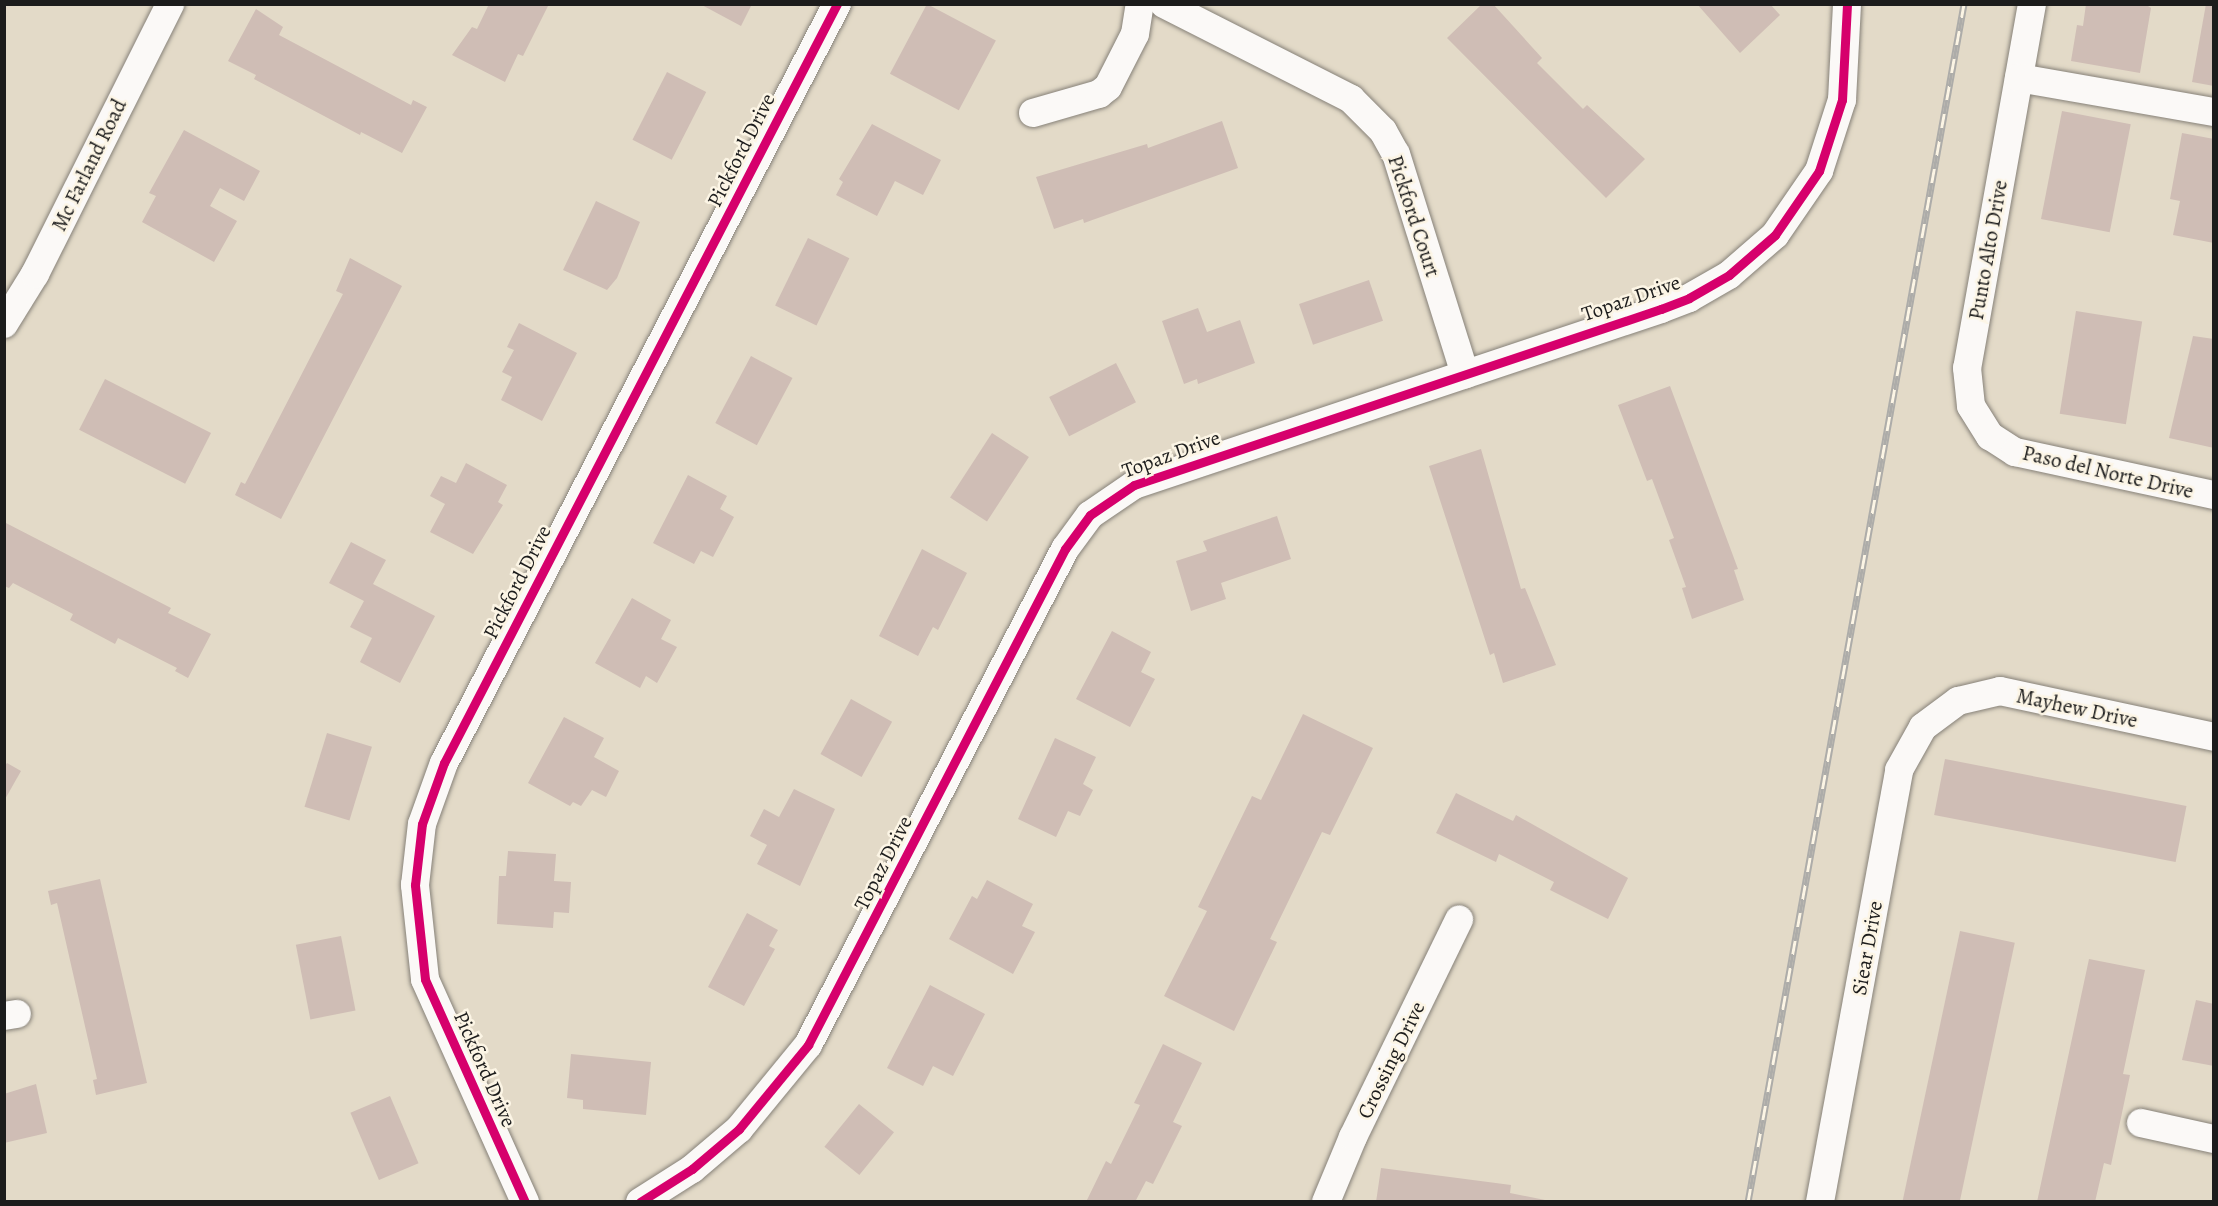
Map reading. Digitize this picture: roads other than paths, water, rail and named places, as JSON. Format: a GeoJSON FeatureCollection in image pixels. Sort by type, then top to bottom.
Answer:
{"type":"FeatureCollection","features":[{"type":"Feature","properties":{"kind":"street","name":"Mc Farland Road"},"geometry":{"type":"LineString","coordinates":[[4,324],[35,274],[170,4]]}},
{"type":"Feature","properties":{"kind":"street","name":"Pickford Drive"},"geometry":{"type":"LineString","coordinates":[[525,1202],[425,980],[415,885],[422,824],[444,763],[837,4]]}},
{"type":"Feature","properties":{"kind":"street"},"geometry":{"type":"LineString","coordinates":[[1033,113],[1100,94],[1108,87],[1135,34],[1140,4]]}},
{"type":"Feature","properties":{"kind":"street","name":"Pickford Court"},"geometry":{"type":"LineString","coordinates":[[1164,4],[1351,99],[1383,130],[1396,154],[1465,374]]}},
{"type":"Feature","properties":{"kind":"street","name":"Topaz Drive"},"geometry":{"type":"LineString","coordinates":[[640,1202],[692,1169],[739,1129],[808,1045],[1065,549],[1090,515],[1134,485],[1689,298],[1741,267],[1764,245],[1803,199],[1835,129],[1847,68],[1847,4]]}},
{"type":"Feature","properties":{"kind":"street","name":"Punto Alto Drive"},"geometry":{"type":"LineString","coordinates":[[1978,421],[1971,406],[1967,368],[2032,4]]}},
{"type":"Feature","properties":{"kind":"street"},"geometry":{"type":"LineString","coordinates":[[2019,78],[2214,112]]}},
{"type":"Feature","properties":{"kind":"street","name":"Paso del Norte Drive"},"geometry":{"type":"LineString","coordinates":[[1978,421],[1990,436],[2015,452],[2214,495]]}},
{"type":"Feature","properties":{"kind":"street","name":"Mayhew Drive"},"geometry":{"type":"LineString","coordinates":[[1943,709],[1974,695],[2017,692],[2214,737]]}},
{"type":"Feature","properties":{"kind":"street","name":"Siear Drive"},"geometry":{"type":"LineString","coordinates":[[1821,1202],[1899,770],[1914,739],[1943,709]]}},
{"type":"Feature","properties":{"kind":"street","name":"Crossing Drive"},"geometry":{"type":"LineString","coordinates":[[1326,1202],[1353,1137],[1459,920]]}},
{"type":"Feature","properties":{"kind":"street"},"geometry":{"type":"LineString","coordinates":[[2141,1123],[2214,1138]]}},
{"type":"Feature","properties":{"kind":"railway"},"geometry":{"type":"LineString","coordinates":[[1748,1202],[1964,4]]}}]}
